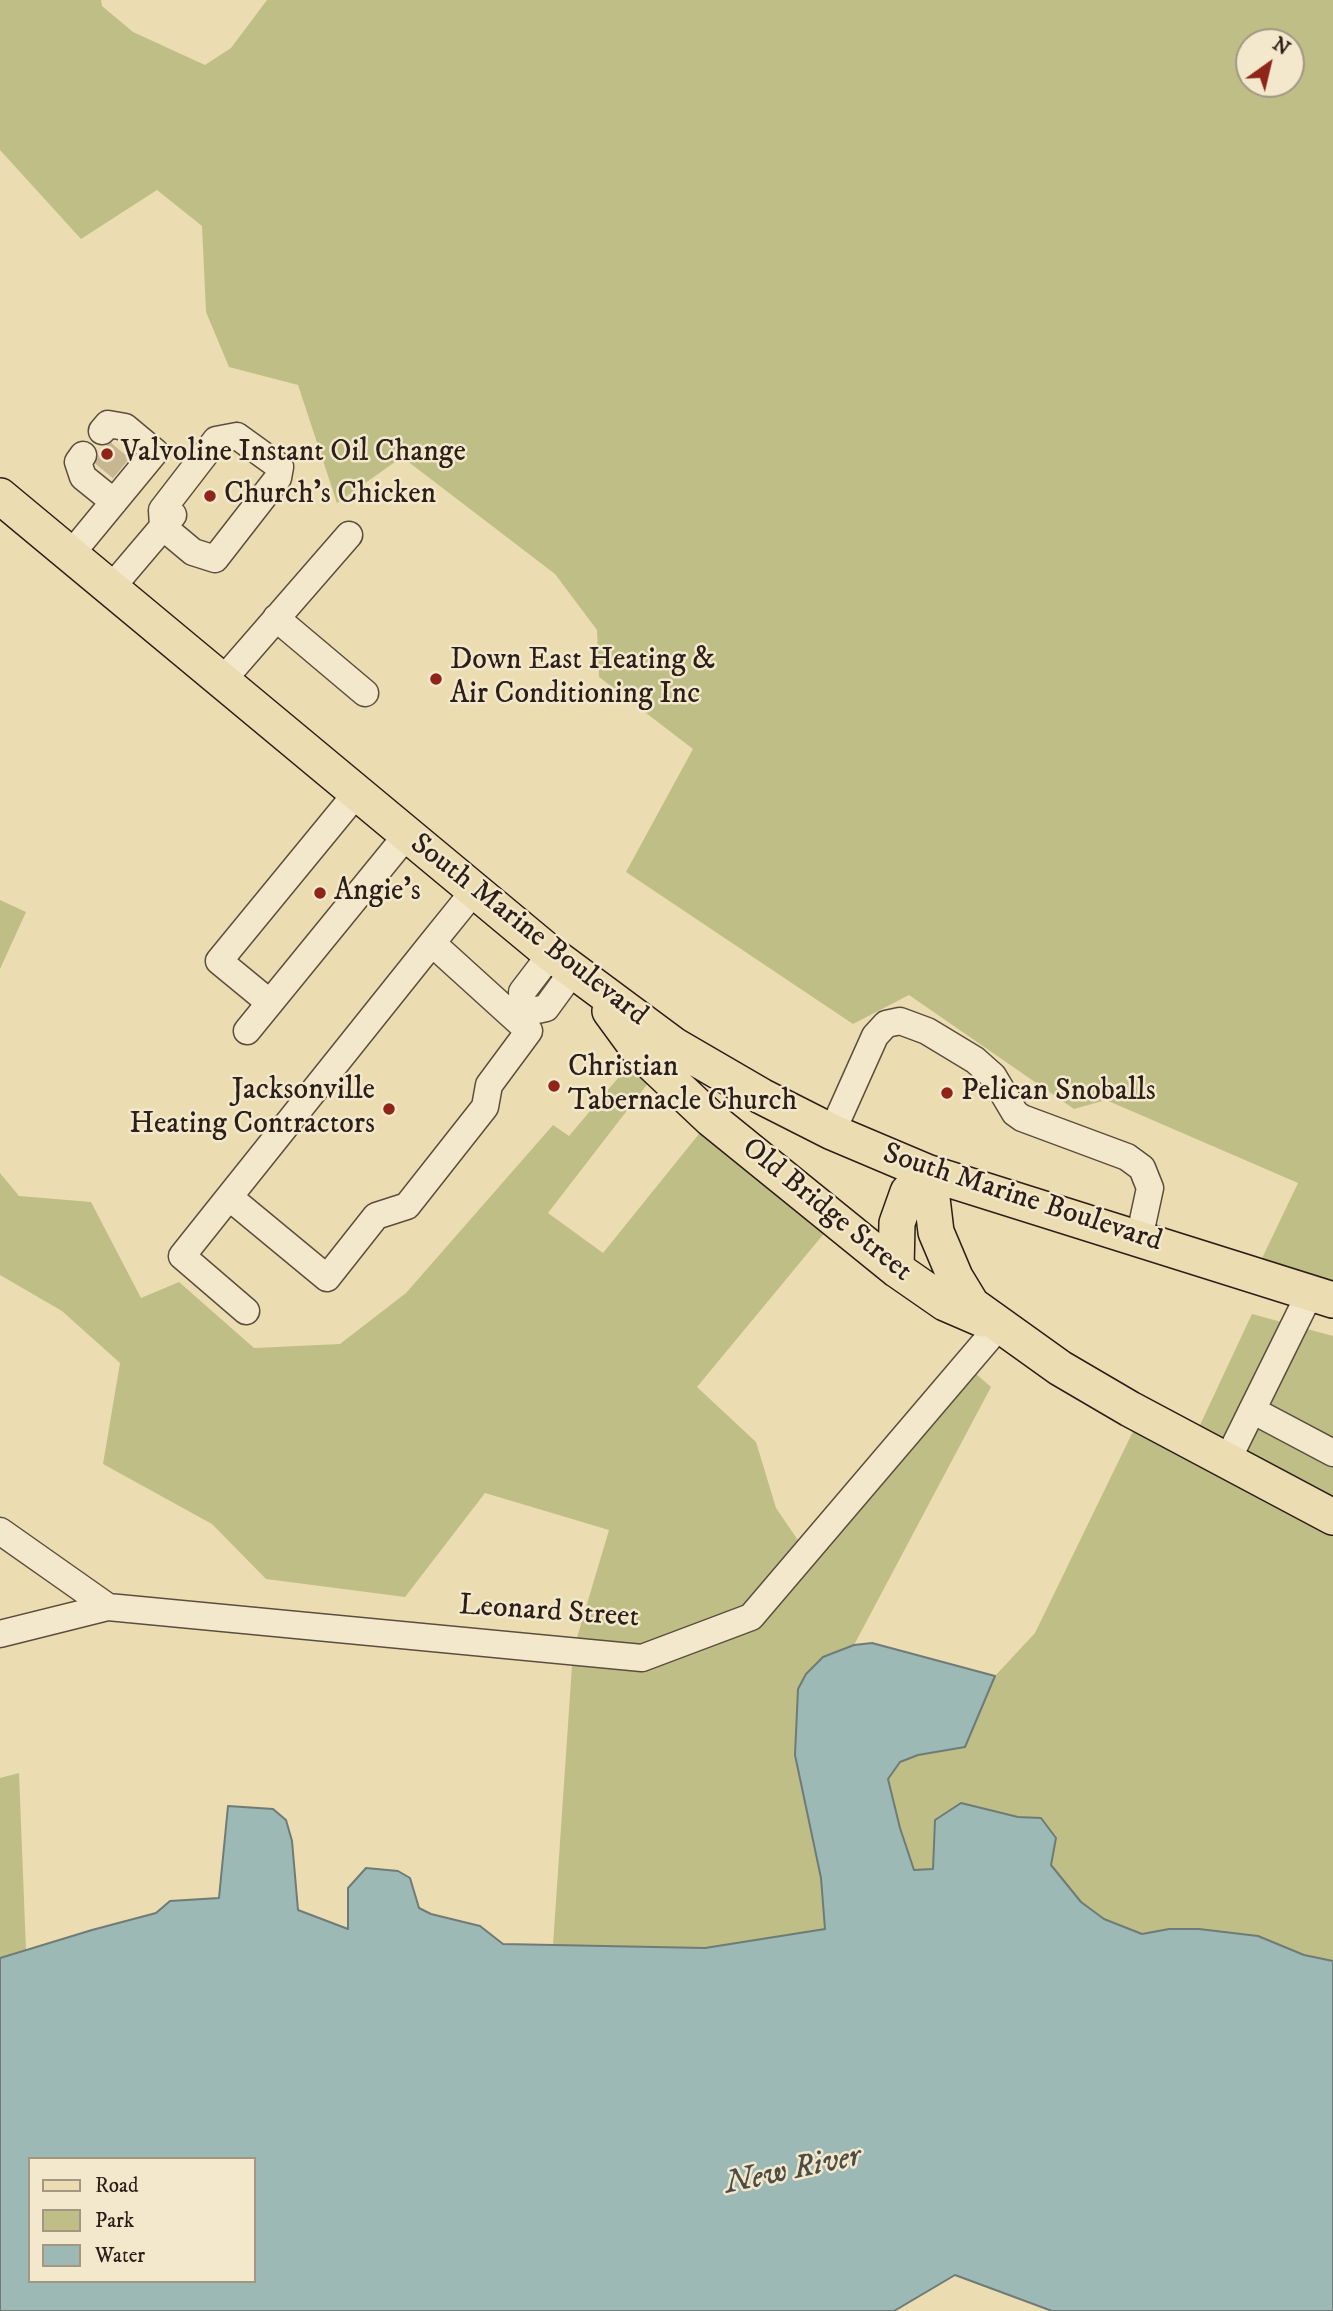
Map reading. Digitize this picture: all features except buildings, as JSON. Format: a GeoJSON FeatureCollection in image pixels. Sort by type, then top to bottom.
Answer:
{"type":"FeatureCollection","features":[{"type":"Feature","properties":{"kind":"main road","name":"South Marine Boulevard"},"geometry":{"type":"LineString","coordinates":[[0,496],[474,891],[570,968],[675,1046],[761,1096],[832,1132],[929,1173],[1321,1297]]}},
{"type":"Feature","properties":{"kind":"main road","name":"Old Bridge Street"},"geometry":{"type":"LineString","coordinates":[[570,968],[640,1052],[711,1119],[897,1269],[945,1303],[999,1326]]}},
{"type":"Feature","properties":{"kind":"main road","name":"Old Bridge Street"},"geometry":{"type":"LineString","coordinates":[[929,1173],[936,1232],[955,1276],[972,1305],[1060,1368],[1130,1409],[1333,1517]]}},
{"type":"Feature","properties":{"kind":"main road"},"geometry":{"type":"LineString","coordinates":[[897,1269],[897,1223],[908,1192],[929,1173]]}},
{"type":"Feature","properties":{"kind":"street"},"geometry":{"type":"LineString","coordinates":[[116,436],[152,457],[181,486]]}},
{"type":"Feature","properties":{"kind":"street"},"geometry":{"type":"LineString","coordinates":[[237,436],[280,467],[278,478],[215,559],[193,552],[163,527],[162,510],[181,486],[216,440],[237,436]]}},
{"type":"Feature","properties":{"kind":"street"},"geometry":{"type":"LineString","coordinates":[[111,588],[221,457],[230,453],[238,454],[251,462],[257,470],[256,485],[208,543],[188,548]]}},
{"type":"Feature","properties":{"kind":"street"},"geometry":{"type":"LineString","coordinates":[[71,554],[152,457]]}},
{"type":"Feature","properties":{"kind":"street"},"geometry":{"type":"LineString","coordinates":[[91,466],[114,502]]}},
{"type":"Feature","properties":{"kind":"street"},"geometry":{"type":"LineString","coordinates":[[222,681],[349,535]]}},
{"type":"Feature","properties":{"kind":"street"},"geometry":{"type":"LineString","coordinates":[[276,618],[365,692]]}},
{"type":"Feature","properties":{"kind":"street"},"geometry":{"type":"LineString","coordinates":[[270,1003],[219,961],[356,794]]}},
{"type":"Feature","properties":{"kind":"street"},"geometry":{"type":"LineString","coordinates":[[247,1031],[407,836]]}},
{"type":"Feature","properties":{"kind":"street"},"geometry":{"type":"LineString","coordinates":[[246,1311],[182,1256],[474,891]]}},
{"type":"Feature","properties":{"kind":"street"},"geometry":{"type":"LineString","coordinates":[[229,1196],[327,1278],[376,1216],[407,1206],[485,1107],[489,1084],[529,1031],[520,1017],[432,943]]}},
{"type":"Feature","properties":{"kind":"street"},"geometry":{"type":"LineString","coordinates":[[520,1017],[546,1009],[570,968]]}},
{"type":"Feature","properties":{"kind":"street"},"geometry":{"type":"LineString","coordinates":[[832,1132],[875,1037],[886,1024],[900,1021],[927,1031],[975,1060],[993,1076],[1015,1113],[1021,1118],[1127,1157],[1142,1168],[1150,1188],[1139,1239]]}},
{"type":"Feature","properties":{"kind":"street"},"geometry":{"type":"LineString","coordinates":[[1227,1461],[1252,1410],[1321,1297]]}},
{"type":"Feature","properties":{"kind":"street","name":"Leonard Street"},"geometry":{"type":"LineString","coordinates":[[0,1634],[108,1607],[642,1658],[751,1617],[999,1326]]}},
{"type":"Feature","properties":{"kind":"street"},"geometry":{"type":"LineString","coordinates":[[1252,1410],[1333,1453]]}},
{"type":"Feature","properties":{"kind":"street"},"geometry":{"type":"LineString","coordinates":[[0,1531],[108,1607]]}},
{"type":"Feature","properties":{"kind":"green space"},"geometry":{"type":"Polygon","coordinates":[[[0,0],[101,0],[102,6],[133,32],[205,65],[231,48],[267,0],[1333,0],[1333,1300],[1254,1275],[1298,1183],[1106,1100],[1074,1109],[909,995],[853,1024],[626,872],[693,749],[599,677],[597,630],[555,574],[402,457],[337,503],[298,385],[229,367],[206,312],[202,226],[157,190],[81,239],[0,150],[0,0]]]}},
{"type":"Feature","properties":{"kind":"green space"},"geometry":{"type":"Polygon","coordinates":[[[0,900],[26,912],[0,969],[0,900]]]}},
{"type":"Feature","properties":{"kind":"green space"},"geometry":{"type":"Polygon","coordinates":[[[640,1052],[659,1069],[548,1213],[603,1253],[711,1119],[836,1219],[697,1387],[756,1442],[776,1508],[806,1552],[966,1365],[991,1387],[854,1645],[823,1657],[821,1878],[825,1929],[705,1948],[553,1945],[573,1651],[609,1530],[485,1493],[405,1597],[266,1579],[212,1524],[103,1464],[120,1363],[62,1311],[0,1275],[0,1173],[19,1196],[91,1202],[141,1298],[179,1282],[254,1348],[340,1344],[406,1293],[553,1125],[569,1136],[640,1052]]]}},
{"type":"Feature","properties":{"kind":"green space"},"geometry":{"type":"Polygon","coordinates":[[[1252,1314],[1333,1336],[1333,1497],[1200,1425],[1252,1314]]]}},
{"type":"Feature","properties":{"kind":"green space"},"geometry":{"type":"Polygon","coordinates":[[[1141,1415],[1333,1517],[1333,1961],[1304,1955],[1258,1936],[1199,1929],[1169,1929],[1142,1934],[1104,1919],[1081,1902],[1051,1865],[1056,1838],[1040,1818],[1018,1817],[961,1803],[935,1820],[933,1869],[914,1871],[888,1779],[900,1762],[918,1755],[965,1746],[995,1676],[1035,1633],[1141,1415]]]}},
{"type":"Feature","properties":{"kind":"green space"},"geometry":{"type":"Polygon","coordinates":[[[19,1773],[26,1950],[0,1958],[0,1778],[19,1773]]]}},
{"type":"Feature","properties":{"kind":"water","name":"New River"},"geometry":{"type":"Polygon","coordinates":[[[872,1643],[995,1676],[965,1747],[918,1755],[900,1762],[888,1779],[914,1870],[933,1869],[935,1820],[961,1803],[1018,1817],[1041,1818],[1056,1838],[1051,1865],[1081,1902],[1104,1919],[1142,1934],[1169,1929],[1199,1929],[1258,1936],[1304,1955],[1333,1961],[1333,2311],[1052,2311],[955,2275],[894,2311],[0,2311],[0,1958],[156,1913],[170,1901],[219,1898],[228,1806],[273,1809],[286,1820],[292,1841],[298,1910],[348,1929],[348,1888],[366,1868],[398,1871],[410,1878],[419,1908],[431,1914],[480,1926],[503,1944],[705,1948],[825,1929],[821,1878],[795,1755],[798,1689],[806,1674],[823,1657],[854,1645],[872,1643]]]}},
{"type":"Feature","properties":{"kind":"tunnel"},"geometry":{"type":"LineString","coordinates":[[103,470],[123,446]]}},
{"type":"Feature","properties":{"kind":"place","name":"Valvoline Instant Oil Change"},"geometry":{"type":"Point","coordinates":[107,454]}},
{"type":"Feature","properties":{"kind":"place","name":"Church's Chicken"},"geometry":{"type":"Point","coordinates":[210,496]}},
{"type":"Feature","properties":{"kind":"place","name":"Down East Heating & Air Conditioning Inc"},"geometry":{"type":"Point","coordinates":[436,679]}},
{"type":"Feature","properties":{"kind":"place","name":"Angie's"},"geometry":{"type":"Point","coordinates":[320,893]}},
{"type":"Feature","properties":{"kind":"place","name":"Christian Tabernacle Church"},"geometry":{"type":"Point","coordinates":[554,1086]}},
{"type":"Feature","properties":{"kind":"place","name":"Pelican Snoballs"},"geometry":{"type":"Point","coordinates":[947,1093]}},
{"type":"Feature","properties":{"kind":"place","name":"Jacksonville Heating Contractors"},"geometry":{"type":"Point","coordinates":[389,1109]}}]}
